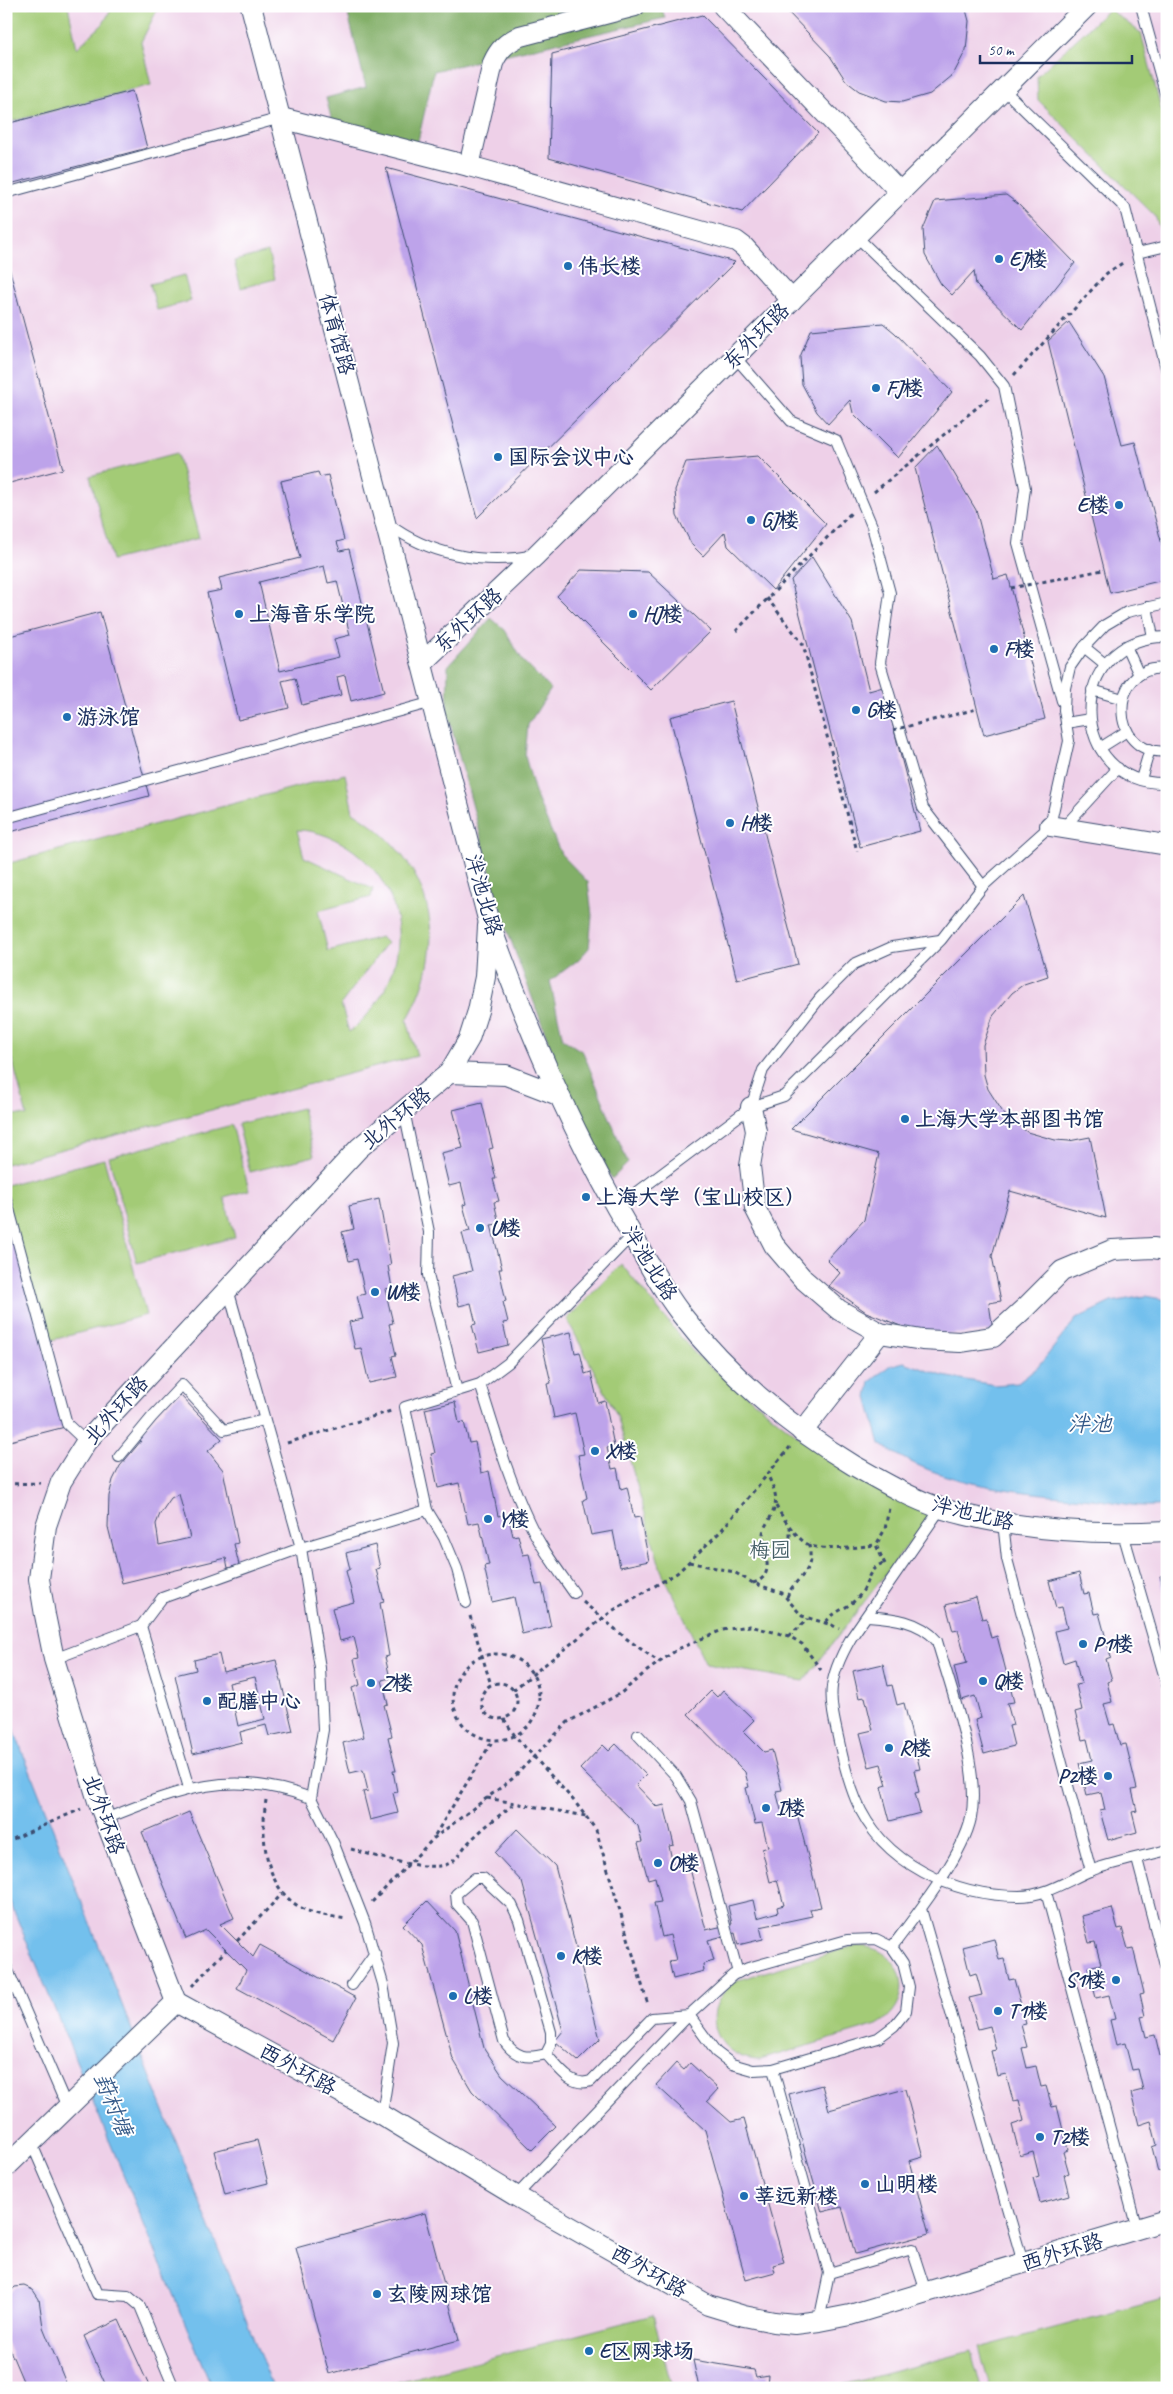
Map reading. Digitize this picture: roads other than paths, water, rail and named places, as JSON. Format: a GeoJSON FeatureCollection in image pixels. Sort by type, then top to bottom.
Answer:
{"type":"FeatureCollection","features":[{"type":"Feature","properties":{"kind":"street","name":"体育馆路"},"geometry":{"type":"LineString","coordinates":[[252,6],[423,662]]}},
{"type":"Feature","properties":{"kind":"street"},"geometry":{"type":"LineString","coordinates":[[469,166],[493,63],[498,52],[506,44],[520,36],[635,6]]}},
{"type":"Feature","properties":{"kind":"street"},"geometry":{"type":"LineString","coordinates":[[723,6],[899,191]]}},
{"type":"Feature","properties":{"kind":"street","name":"东外环路"},"geometry":{"type":"LineString","coordinates":[[423,662],[536,555],[1086,6]]}},
{"type":"Feature","properties":{"kind":"street"},"geometry":{"type":"LineString","coordinates":[[281,118],[469,166],[736,241],[744,247],[792,300]]}},
{"type":"Feature","properties":{"kind":"street","name":"泮池北路"},"geometry":{"type":"LineString","coordinates":[[423,662],[488,919],[529,1029],[558,1095],[616,1208],[680,1313],[708,1346],[739,1378],[802,1432],[835,1454],[890,1485],[941,1508],[1003,1522],[1050,1529],[1167,1532]]}},
{"type":"Feature","properties":{"kind":"street"},"geometry":{"type":"LineString","coordinates":[[1057,827],[1167,844]]}},
{"type":"Feature","properties":{"kind":"street","name":"北外环路"},"geometry":{"type":"LineString","coordinates":[[176,2002],[102,1810],[54,1659],[39,1579],[46,1526],[61,1482],[86,1442],[359,1148],[449,1073],[469,1039],[478,1011],[484,977],[488,919]]}},
{"type":"Feature","properties":{"kind":"street"},"geometry":{"type":"LineString","coordinates":[[449,1073],[506,1075],[558,1095]]}},
{"type":"Feature","properties":{"kind":"street"},"geometry":{"type":"LineString","coordinates":[[751,1106],[756,1132],[750,1166],[755,1208],[774,1245],[803,1279],[839,1310],[880,1333],[922,1340],[960,1342],[993,1337],[1026,1308],[1062,1271],[1112,1250],[1153,1248],[1167,1250]]}},
{"type":"Feature","properties":{"kind":"street"},"geometry":{"type":"LineString","coordinates":[[802,1432],[880,1333]]}},
{"type":"Feature","properties":{"kind":"street"},"geometry":{"type":"LineString","coordinates":[[6,2167],[176,2002]]}},
{"type":"Feature","properties":{"kind":"street","name":"西外环路"},"geometry":{"type":"LineString","coordinates":[[176,2002],[382,2115],[516,2196],[708,2305],[744,2316],[795,2324],[850,2315],[1167,2220]]}},
{"type":"Feature","properties":{"kind":"lane"},"geometry":{"type":"LineString","coordinates":[[1141,6],[1167,100]]}},
{"type":"Feature","properties":{"kind":"lane"},"geometry":{"type":"LineString","coordinates":[[1003,89],[1125,208],[1167,372]]}},
{"type":"Feature","properties":{"kind":"lane"},"geometry":{"type":"LineString","coordinates":[[6,193],[281,118]]}},
{"type":"Feature","properties":{"kind":"lane"},"geometry":{"type":"LineString","coordinates":[[856,236],[980,356],[1004,386],[1025,488],[1018,543],[1064,710],[1069,741],[1057,827]]}},
{"type":"Feature","properties":{"kind":"lane"},"geometry":{"type":"LineString","coordinates":[[1137,254],[1167,246]]}},
{"type":"Feature","properties":{"kind":"lane"},"geometry":{"type":"LineString","coordinates":[[735,357],[791,421],[836,440],[872,526],[890,593],[880,663],[923,808],[982,886]]}},
{"type":"Feature","properties":{"kind":"lane"},"geometry":{"type":"LineString","coordinates":[[386,522],[419,543],[457,555],[497,560],[536,555]]}},
{"type":"Feature","properties":{"kind":"lane"},"geometry":{"type":"LineString","coordinates":[[1064,710],[1065,688],[1070,667],[1084,647],[1105,625],[1128,612],[1167,603]]}},
{"type":"Feature","properties":{"kind":"lane"},"geometry":{"type":"LineString","coordinates":[[1147,607],[1153,637]]}},
{"type":"Feature","properties":{"kind":"lane"},"geometry":{"type":"LineString","coordinates":[[1167,637],[1153,637],[1126,646],[1106,664],[1092,690],[1090,719],[1100,748],[1118,768],[1141,779],[1167,783]]}},
{"type":"Feature","properties":{"kind":"lane"},"geometry":{"type":"LineString","coordinates":[[1126,646],[1139,675]]}},
{"type":"Feature","properties":{"kind":"lane"},"geometry":{"type":"LineString","coordinates":[[1084,647],[1106,664]]}},
{"type":"Feature","properties":{"kind":"lane"},"geometry":{"type":"LineString","coordinates":[[1167,669],[1150,670],[1139,675],[1130,683],[1123,699],[1122,717],[1127,730],[1136,742],[1150,749],[1167,751]]}},
{"type":"Feature","properties":{"kind":"lane"},"geometry":{"type":"LineString","coordinates":[[1092,690],[1123,699]]}},
{"type":"Feature","properties":{"kind":"lane"},"geometry":{"type":"LineString","coordinates":[[6,818],[433,702]]}},
{"type":"Feature","properties":{"kind":"lane"},"geometry":{"type":"LineString","coordinates":[[1066,723],[1090,719]]}},
{"type":"Feature","properties":{"kind":"lane"},"geometry":{"type":"LineString","coordinates":[[1100,748],[1127,730]]}},
{"type":"Feature","properties":{"kind":"lane"},"geometry":{"type":"LineString","coordinates":[[1141,779],[1150,749]]}},
{"type":"Feature","properties":{"kind":"lane"},"geometry":{"type":"LineString","coordinates":[[616,1208],[751,1106],[784,1096],[941,940],[982,886],[1057,827],[1118,768]]}},
{"type":"Feature","properties":{"kind":"lane"},"geometry":{"type":"LineString","coordinates":[[751,1106],[762,1070],[820,998],[854,964],[892,947],[941,940]]}},
{"type":"Feature","properties":{"kind":"lane"},"geometry":{"type":"LineString","coordinates":[[404,1110],[430,1232],[428,1275],[457,1391]]}},
{"type":"Feature","properties":{"kind":"lane"},"geometry":{"type":"LineString","coordinates":[[6,1198],[66,1424],[86,1442]]}},
{"type":"Feature","properties":{"kind":"lane"},"geometry":{"type":"LineString","coordinates":[[466,1603],[444,1538],[427,1510],[406,1407],[480,1384],[508,1363],[632,1235]]}},
{"type":"Feature","properties":{"kind":"lane"},"geometry":{"type":"LineString","coordinates":[[228,1289],[300,1548],[320,1668],[323,1730],[310,1798],[334,1844],[365,1922],[375,1952],[393,2043],[382,2115]]}},
{"type":"Feature","properties":{"kind":"lane"},"geometry":{"type":"LineString","coordinates":[[480,1384],[506,1468],[529,1522],[550,1560],[574,1593]]}},
{"type":"Feature","properties":{"kind":"lane"},"geometry":{"type":"LineString","coordinates":[[119,1457],[152,1417],[182,1385],[224,1430],[264,1420]]}},
{"type":"Feature","properties":{"kind":"lane"},"geometry":{"type":"LineString","coordinates":[[941,1508],[850,1638],[838,1659],[830,1680],[832,1713],[844,1762],[856,1802],[872,1827],[912,1867],[940,1881],[991,1894],[1021,1896],[1046,1892],[1091,1871],[1167,1850]]}},
{"type":"Feature","properties":{"kind":"lane"},"geometry":{"type":"LineString","coordinates":[[54,1659],[141,1626],[162,1598],[300,1548],[427,1510]]}},
{"type":"Feature","properties":{"kind":"lane"},"geometry":{"type":"LineString","coordinates":[[1003,1522],[1007,1559],[1091,1871]]}},
{"type":"Feature","properties":{"kind":"lane"},"geometry":{"type":"LineString","coordinates":[[1123,1532],[1167,1685]]}},
{"type":"Feature","properties":{"kind":"lane"},"geometry":{"type":"LineString","coordinates":[[867,1616],[894,1618],[920,1626],[930,1632],[937,1641],[972,1768],[973,1804],[966,1835],[940,1881],[892,1947]]}},
{"type":"Feature","properties":{"kind":"lane"},"geometry":{"type":"LineString","coordinates":[[141,1626],[189,1788]]}},
{"type":"Feature","properties":{"kind":"lane"},"geometry":{"type":"LineString","coordinates":[[638,1736],[676,1776],[691,1801],[738,1972]]}},
{"type":"Feature","properties":{"kind":"lane"},"geometry":{"type":"LineString","coordinates":[[102,1810],[189,1788],[243,1783],[269,1784],[310,1798]]}},
{"type":"Feature","properties":{"kind":"lane"},"geometry":{"type":"LineString","coordinates":[[1137,1859],[1167,1972]]}},
{"type":"Feature","properties":{"kind":"lane"},"geometry":{"type":"LineString","coordinates":[[475,1878],[483,1878],[512,1905],[519,1920],[551,2032],[551,2044],[546,2054],[534,2057],[523,2056],[512,2051],[504,2041],[472,1921],[457,1904],[456,1894],[475,1878]]}},
{"type":"Feature","properties":{"kind":"lane"},"geometry":{"type":"LineString","coordinates":[[1046,1892],[1137,2229]]}},
{"type":"Feature","properties":{"kind":"lane"},"geometry":{"type":"LineString","coordinates":[[921,1909],[1023,2263]]}},
{"type":"Feature","properties":{"kind":"lane"},"geometry":{"type":"LineString","coordinates":[[516,2196],[689,2015],[738,1972],[847,1940],[876,1939],[892,1947],[903,1963],[910,1987],[906,2011],[894,2026],[878,2038],[774,2069],[752,2070],[732,2064],[716,2052],[689,2015]]}},
{"type":"Feature","properties":{"kind":"lane"},"geometry":{"type":"LineString","coordinates":[[352,1985],[375,1952]]}},
{"type":"Feature","properties":{"kind":"lane"},"geometry":{"type":"LineString","coordinates":[[6,1966],[67,2107]]}},
{"type":"Feature","properties":{"kind":"lane"},"geometry":{"type":"LineString","coordinates":[[546,2054],[573,2082],[582,2084],[591,2081],[652,2018],[689,2015]]}},
{"type":"Feature","properties":{"kind":"lane"},"geometry":{"type":"LineString","coordinates":[[774,2069],[829,2272],[819,2321]]}},
{"type":"Feature","properties":{"kind":"lane"},"geometry":{"type":"LineString","coordinates":[[31,2142],[96,2294],[128,2296],[140,2306],[174,2388]]}},
{"type":"Feature","properties":{"kind":"lane"},"geometry":{"type":"LineString","coordinates":[[829,2272],[912,2249],[926,2292]]}},
{"type":"Feature","properties":{"kind":"water","name":"泮池"},"geometry":{"type":"Polygon","coordinates":[[[1145,1296],[1167,1300],[1167,1505],[1137,1506],[982,1485],[955,1479],[929,1470],[904,1459],[880,1444],[867,1397],[870,1382],[889,1366],[904,1362],[943,1376],[995,1385],[1018,1383],[1038,1367],[1076,1319],[1111,1302],[1145,1296]]]}},
{"type":"Feature","properties":{"kind":"water","name":"葑村塘"},"geometry":{"type":"Polygon","coordinates":[[[6,1710],[273,2388],[212,2388],[6,1892],[6,1710]]]}},
{"type":"Feature","properties":{"kind":"place","name":"EJ楼"},"geometry":{"type":"Point","coordinates":[999,259]}},
{"type":"Feature","properties":{"kind":"place","name":"伟长楼"},"geometry":{"type":"Point","coordinates":[568,266]}},
{"type":"Feature","properties":{"kind":"place","name":"FJ楼"},"geometry":{"type":"Point","coordinates":[876,388]}},
{"type":"Feature","properties":{"kind":"place","name":"国际会议中心"},"geometry":{"type":"Point","coordinates":[498,457]}},
{"type":"Feature","properties":{"kind":"place","name":"E楼"},"geometry":{"type":"Point","coordinates":[1119,505]}},
{"type":"Feature","properties":{"kind":"place","name":"GJ楼"},"geometry":{"type":"Point","coordinates":[751,520]}},
{"type":"Feature","properties":{"kind":"place","name":"上海音乐学院"},"geometry":{"type":"Point","coordinates":[239,614]}},
{"type":"Feature","properties":{"kind":"place","name":"HJ楼"},"geometry":{"type":"Point","coordinates":[633,614]}},
{"type":"Feature","properties":{"kind":"place","name":"F楼"},"geometry":{"type":"Point","coordinates":[994,649]}},
{"type":"Feature","properties":{"kind":"place","name":"G楼"},"geometry":{"type":"Point","coordinates":[856,710]}},
{"type":"Feature","properties":{"kind":"place","name":"游泳馆"},"geometry":{"type":"Point","coordinates":[67,717]}},
{"type":"Feature","properties":{"kind":"place","name":"H楼"},"geometry":{"type":"Point","coordinates":[730,823]}},
{"type":"Feature","properties":{"kind":"place","name":"上海大学本部图书馆"},"geometry":{"type":"Point","coordinates":[905,1119]}},
{"type":"Feature","properties":{"kind":"place","name":"上海大学（宝山校区）"},"geometry":{"type":"Point","coordinates":[586,1197]}},
{"type":"Feature","properties":{"kind":"place","name":"U楼"},"geometry":{"type":"Point","coordinates":[480,1228]}},
{"type":"Feature","properties":{"kind":"place","name":"W楼"},"geometry":{"type":"Point","coordinates":[375,1292]}},
{"type":"Feature","properties":{"kind":"place","name":"X楼"},"geometry":{"type":"Point","coordinates":[595,1451]}},
{"type":"Feature","properties":{"kind":"place","name":"Y楼"},"geometry":{"type":"Point","coordinates":[488,1519]}},
{"type":"Feature","properties":{"kind":"place","name":"P1楼"},"geometry":{"type":"Point","coordinates":[1083,1644]}},
{"type":"Feature","properties":{"kind":"place","name":"Q楼"},"geometry":{"type":"Point","coordinates":[983,1681]}},
{"type":"Feature","properties":{"kind":"place","name":"Z楼"},"geometry":{"type":"Point","coordinates":[371,1683]}},
{"type":"Feature","properties":{"kind":"place","name":"配膳中心"},"geometry":{"type":"Point","coordinates":[207,1701]}},
{"type":"Feature","properties":{"kind":"place","name":"R楼"},"geometry":{"type":"Point","coordinates":[889,1748]}},
{"type":"Feature","properties":{"kind":"place","name":"P2楼"},"geometry":{"type":"Point","coordinates":[1108,1776]}},
{"type":"Feature","properties":{"kind":"place","name":"I楼"},"geometry":{"type":"Point","coordinates":[766,1808]}},
{"type":"Feature","properties":{"kind":"place","name":"O楼"},"geometry":{"type":"Point","coordinates":[658,1863]}},
{"type":"Feature","properties":{"kind":"place","name":"K楼"},"geometry":{"type":"Point","coordinates":[561,1956]}},
{"type":"Feature","properties":{"kind":"place","name":"S1楼"},"geometry":{"type":"Point","coordinates":[1116,1980]}},
{"type":"Feature","properties":{"kind":"place","name":"L楼"},"geometry":{"type":"Point","coordinates":[453,1996]}},
{"type":"Feature","properties":{"kind":"place","name":"T1楼"},"geometry":{"type":"Point","coordinates":[998,2011]}},
{"type":"Feature","properties":{"kind":"place","name":"T2楼"},"geometry":{"type":"Point","coordinates":[1040,2137]}},
{"type":"Feature","properties":{"kind":"place","name":"山明楼"},"geometry":{"type":"Point","coordinates":[865,2184]}},
{"type":"Feature","properties":{"kind":"place","name":"莘远新楼"},"geometry":{"type":"Point","coordinates":[744,2196]}},
{"type":"Feature","properties":{"kind":"place","name":"玄陵网球馆"},"geometry":{"type":"Point","coordinates":[377,2294]}},
{"type":"Feature","properties":{"kind":"place","name":"E区网球场"},"geometry":{"type":"Point","coordinates":[589,2351]}},
{"type":"Feature","properties":{"kind":"park label","name":"梅园"},"geometry":{"type":"Point","coordinates":[770,1550]}}]}
